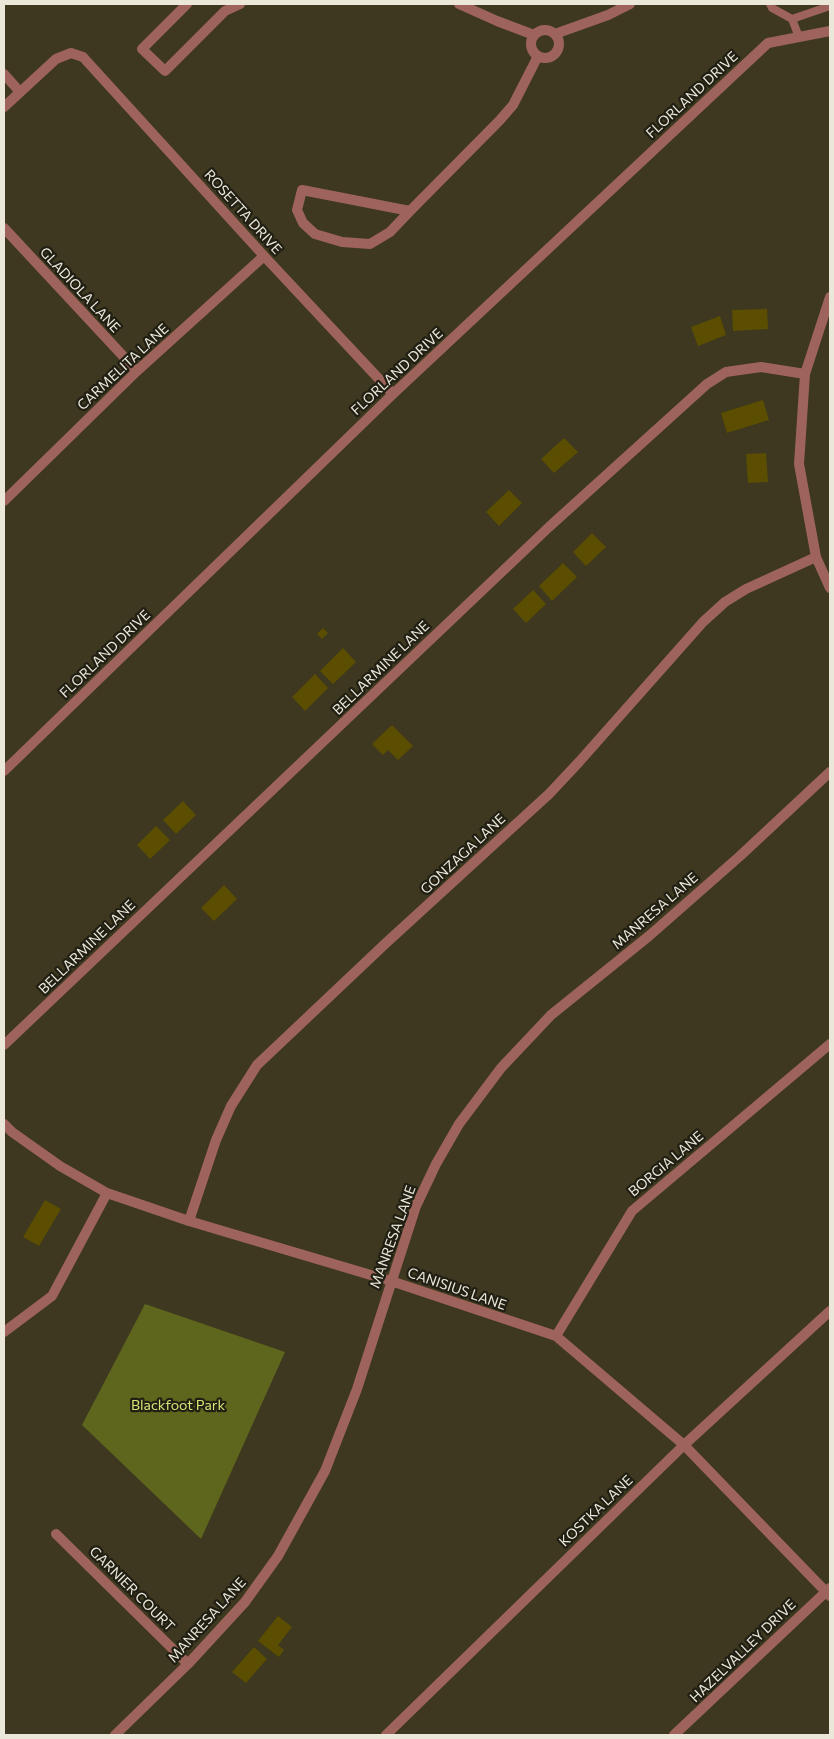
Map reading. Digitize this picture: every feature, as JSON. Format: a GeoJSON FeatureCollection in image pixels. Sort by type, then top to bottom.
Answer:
{"type":"FeatureCollection","features":[{"type":"Feature","properties":{"kind":"street"},"geometry":{"type":"LineString","coordinates":[[187,4],[142,50],[165,71],[225,11],[238,4]]}},
{"type":"Feature","properties":{"kind":"street"},"geometry":{"type":"LineString","coordinates":[[459,4],[496,21],[534,35]]}},
{"type":"Feature","properties":{"kind":"street"},"geometry":{"type":"LineString","coordinates":[[555,34],[601,18],[630,4]]}},
{"type":"Feature","properties":{"kind":"street"},"geometry":{"type":"LineString","coordinates":[[546,29],[555,34],[559,41],[558,50],[551,57],[542,58],[538,56],[532,49],[531,44],[534,35],[546,29]]}},
{"type":"Feature","properties":{"kind":"street","name":"FLORLAND DRIVE"},"geometry":{"type":"LineString","coordinates":[[4,771],[393,394],[768,43],[830,31]]}},
{"type":"Feature","properties":{"kind":"street","name":"ROSETTA DRIVE"},"geometry":{"type":"LineString","coordinates":[[20,92],[56,59],[71,54],[83,57],[264,256],[393,394]]}},
{"type":"Feature","properties":{"kind":"street"},"geometry":{"type":"LineString","coordinates":[[410,210],[302,190],[297,210],[302,223],[315,234],[342,242],[370,244],[390,232],[513,105],[538,56]]}},
{"type":"Feature","properties":{"kind":"street"},"geometry":{"type":"LineString","coordinates":[[4,74],[20,92],[4,107]]}},
{"type":"Feature","properties":{"kind":"street","name":"GLADIOLA LANE"},"geometry":{"type":"LineString","coordinates":[[4,228],[137,371]]}},
{"type":"Feature","properties":{"kind":"street","name":"CARMELITA LANE"},"geometry":{"type":"LineString","coordinates":[[4,501],[137,371],[264,256]]}},
{"type":"Feature","properties":{"kind":"street"},"geometry":{"type":"LineString","coordinates":[[830,296],[805,374],[799,464],[816,557],[830,588]]}},
{"type":"Feature","properties":{"kind":"street","name":"BELLARMINE LANE"},"geometry":{"type":"LineString","coordinates":[[4,1045],[549,527],[707,384],[726,372],[761,367],[805,374]]}},
{"type":"Feature","properties":{"kind":"street","name":"GONZAGA LANE"},"geometry":{"type":"LineString","coordinates":[[189,1221],[216,1140],[231,1106],[256,1065],[549,794],[580,762],[703,622],[725,602],[746,589],[816,557]]}},
{"type":"Feature","properties":{"kind":"street","name":"MANRESA LANE"},"geometry":{"type":"LineString","coordinates":[[115,1735],[188,1664],[245,1602],[278,1556],[324,1471],[357,1389],[416,1206],[436,1164],[459,1124],[501,1068],[551,1015],[649,936],[740,856],[830,772]]}},
{"type":"Feature","properties":{"kind":"street","name":"BORGIA LANE"},"geometry":{"type":"LineString","coordinates":[[556,1336],[632,1211],[830,1044]]}},
{"type":"Feature","properties":{"kind":"street","name":"CANISIUS LANE"},"geometry":{"type":"LineString","coordinates":[[4,1124],[12,1132],[60,1166],[107,1193],[189,1221],[391,1281],[556,1336],[684,1445],[829,1591]]}},
{"type":"Feature","properties":{"kind":"street"},"geometry":{"type":"LineString","coordinates":[[4,1332],[52,1296],[107,1193]]}},
{"type":"Feature","properties":{"kind":"street","name":"KOSTKA LANE"},"geometry":{"type":"LineString","coordinates":[[386,1735],[684,1445],[830,1311]]}},
{"type":"Feature","properties":{"kind":"street","name":"GARNIER COURT"},"geometry":{"type":"LineString","coordinates":[[56,1534],[188,1664]]}},
{"type":"Feature","properties":{"kind":"street","name":"HAZELVALLEY DRIVE"},"geometry":{"type":"LineString","coordinates":[[674,1735],[829,1591]]}},
{"type":"Feature","properties":{"kind":"lane"},"geometry":{"type":"LineString","coordinates":[[770,4],[772,8],[792,19],[799,37]]}},
{"type":"Feature","properties":{"kind":"lane"},"geometry":{"type":"LineString","coordinates":[[792,19],[830,6]]}},
{"type":"Feature","properties":{"kind":"green space","name":"Blackfoot Park"},"geometry":{"type":"Polygon","coordinates":[[[145,1304],[285,1352],[201,1539],[82,1425],[145,1304]]]}},
{"type":"Feature","properties":{"kind":"building"},"geometry":{"type":"Polygon","coordinates":[[[767,309],[768,329],[733,331],[732,310],[767,309]]]}},
{"type":"Feature","properties":{"kind":"building"},"geometry":{"type":"Polygon","coordinates":[[[720,316],[726,335],[698,346],[691,327],[720,316]]]}},
{"type":"Feature","properties":{"kind":"building"},"geometry":{"type":"Polygon","coordinates":[[[763,400],[769,420],[727,433],[721,413],[763,400]]]}},
{"type":"Feature","properties":{"kind":"building"},"geometry":{"type":"Polygon","coordinates":[[[564,438],[578,452],[554,473],[541,459],[564,438]]]}},
{"type":"Feature","properties":{"kind":"building"},"geometry":{"type":"Polygon","coordinates":[[[766,453],[768,482],[748,483],[746,454],[766,453]]]}},
{"type":"Feature","properties":{"kind":"building"},"geometry":{"type":"Polygon","coordinates":[[[509,490],[522,503],[499,526],[486,512],[509,490]]]}},
{"type":"Feature","properties":{"kind":"building"},"geometry":{"type":"Polygon","coordinates":[[[592,533],[606,547],[586,566],[573,552],[592,533]]]}},
{"type":"Feature","properties":{"kind":"building"},"geometry":{"type":"Polygon","coordinates":[[[563,563],[577,577],[552,601],[539,586],[563,563]]]}},
{"type":"Feature","properties":{"kind":"building"},"geometry":{"type":"Polygon","coordinates":[[[533,590],[546,604],[526,623],[513,609],[533,590]]]}},
{"type":"Feature","properties":{"kind":"building"},"geometry":{"type":"Polygon","coordinates":[[[323,628],[328,633],[322,639],[317,634],[323,628]]]}},
{"type":"Feature","properties":{"kind":"building"},"geometry":{"type":"Polygon","coordinates":[[[343,648],[356,662],[333,684],[320,671],[343,648]]]}},
{"type":"Feature","properties":{"kind":"building"},"geometry":{"type":"Polygon","coordinates":[[[315,674],[328,688],[305,711],[292,697],[315,674]]]}},
{"type":"Feature","properties":{"kind":"building"},"geometry":{"type":"Polygon","coordinates":[[[392,725],[413,746],[398,760],[388,750],[383,755],[372,744],[392,725]]]}},
{"type":"Feature","properties":{"kind":"building"},"geometry":{"type":"Polygon","coordinates":[[[183,801],[196,815],[176,834],[163,820],[183,801]]]}},
{"type":"Feature","properties":{"kind":"building"},"geometry":{"type":"Polygon","coordinates":[[[156,826],[170,840],[150,859],[137,845],[156,826]]]}},
{"type":"Feature","properties":{"kind":"building"},"geometry":{"type":"Polygon","coordinates":[[[224,885],[237,899],[214,921],[201,908],[224,885]]]}},
{"type":"Feature","properties":{"kind":"building"},"geometry":{"type":"Polygon","coordinates":[[[45,1200],[61,1209],[39,1246],[23,1237],[45,1200]]]}},
{"type":"Feature","properties":{"kind":"building"},"geometry":{"type":"Polygon","coordinates":[[[278,1616],[292,1627],[278,1645],[284,1650],[279,1657],[258,1641],[278,1616]]]}},
{"type":"Feature","properties":{"kind":"building"},"geometry":{"type":"Polygon","coordinates":[[[254,1647],[267,1659],[246,1683],[232,1672],[254,1647]]]}}]}
